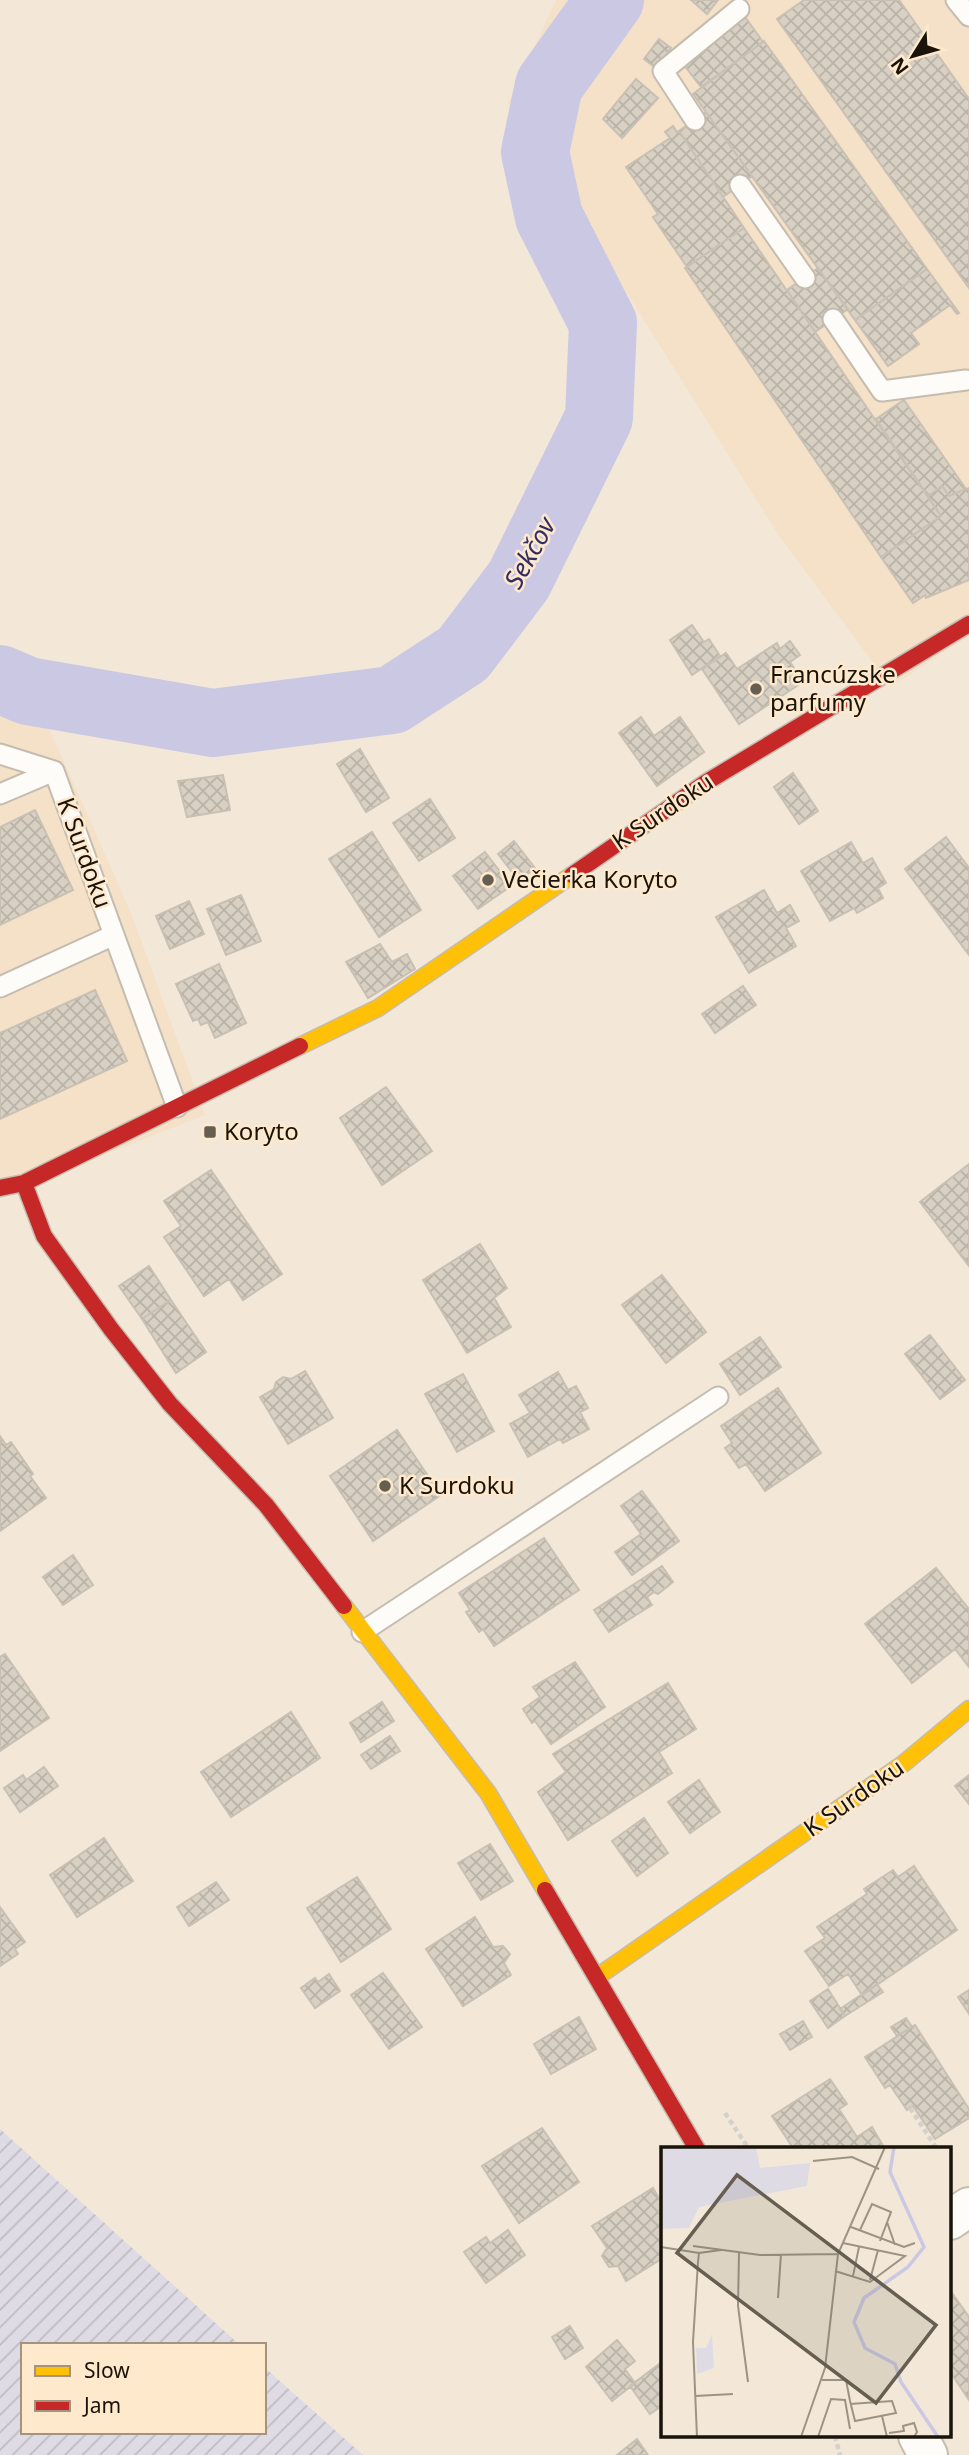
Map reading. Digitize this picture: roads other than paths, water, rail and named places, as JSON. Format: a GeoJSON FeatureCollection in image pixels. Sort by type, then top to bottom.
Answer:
{"type":"FeatureCollection","features":[{"type":"Feature","properties":{"kind":"street","name":"K Surdoku"},"geometry":{"type":"LineString","coordinates":[[0,1188],[24,1183],[378,1008],[705,783],[969,624]]}},
{"type":"Feature","properties":{"kind":"street"},"geometry":{"type":"LineString","coordinates":[[24,1183],[44,1236],[111,1329],[170,1404],[266,1505],[488,1793],[697,2144]]}},
{"type":"Feature","properties":{"kind":"street","name":"K Surdoku"},"geometry":{"type":"LineString","coordinates":[[597,1978],[903,1765],[969,1709]]}},
{"type":"Feature","properties":{"kind":"street"},"geometry":{"type":"LineString","coordinates":[[951,2219],[969,2207]]}},
{"type":"Feature","properties":{"kind":"street"},"geometry":{"type":"LineString","coordinates":[[919,2438],[928,2455]]}},
{"type":"Feature","properties":{"kind":"lane"},"geometry":{"type":"LineString","coordinates":[[956,0],[969,16]]}},
{"type":"Feature","properties":{"kind":"lane"},"geometry":{"type":"LineString","coordinates":[[695,120],[663,71],[739,9]]}},
{"type":"Feature","properties":{"kind":"lane"},"geometry":{"type":"LineString","coordinates":[[740,184],[805,278]]}},
{"type":"Feature","properties":{"kind":"lane"},"geometry":{"type":"LineString","coordinates":[[833,319],[882,391],[968,380]]}},
{"type":"Feature","properties":{"kind":"lane","name":"K Surdoku"},"geometry":{"type":"LineString","coordinates":[[0,754],[54,771]]}},
{"type":"Feature","properties":{"kind":"lane","name":"K Surdoku"},"geometry":{"type":"LineString","coordinates":[[54,771],[177,1107]]}},
{"type":"Feature","properties":{"kind":"lane","name":"K Surdoku"},"geometry":{"type":"LineString","coordinates":[[0,794],[54,771]]}},
{"type":"Feature","properties":{"kind":"lane","name":"K Surdoku"},"geometry":{"type":"LineString","coordinates":[[0,987],[114,935]]}},
{"type":"Feature","properties":{"kind":"lane"},"geometry":{"type":"LineString","coordinates":[[362,1632],[718,1397]]}},
{"type":"Feature","properties":{"kind":"waterway","name":"Sekčov"},"geometry":{"type":"LineString","coordinates":[[0,679],[28,691],[213,723],[392,700],[463,654],[519,580],[599,418],[603,323],[549,217],[535,152],[549,85],[610,0]]}},
{"type":"Feature","properties":{"kind":"place","name":"Francúzske parfumy"},"geometry":{"type":"Point","coordinates":[756,689]}},
{"type":"Feature","properties":{"kind":"place","name":"Večierka Koryto"},"geometry":{"type":"Point","coordinates":[488,880]}},
{"type":"Feature","properties":{"kind":"place","name":"Koryto"},"geometry":{"type":"Point","coordinates":[210,1132]}},
{"type":"Feature","properties":{"kind":"place","name":"K Surdoku"},"geometry":{"type":"Point","coordinates":[385,1486]}}]}
